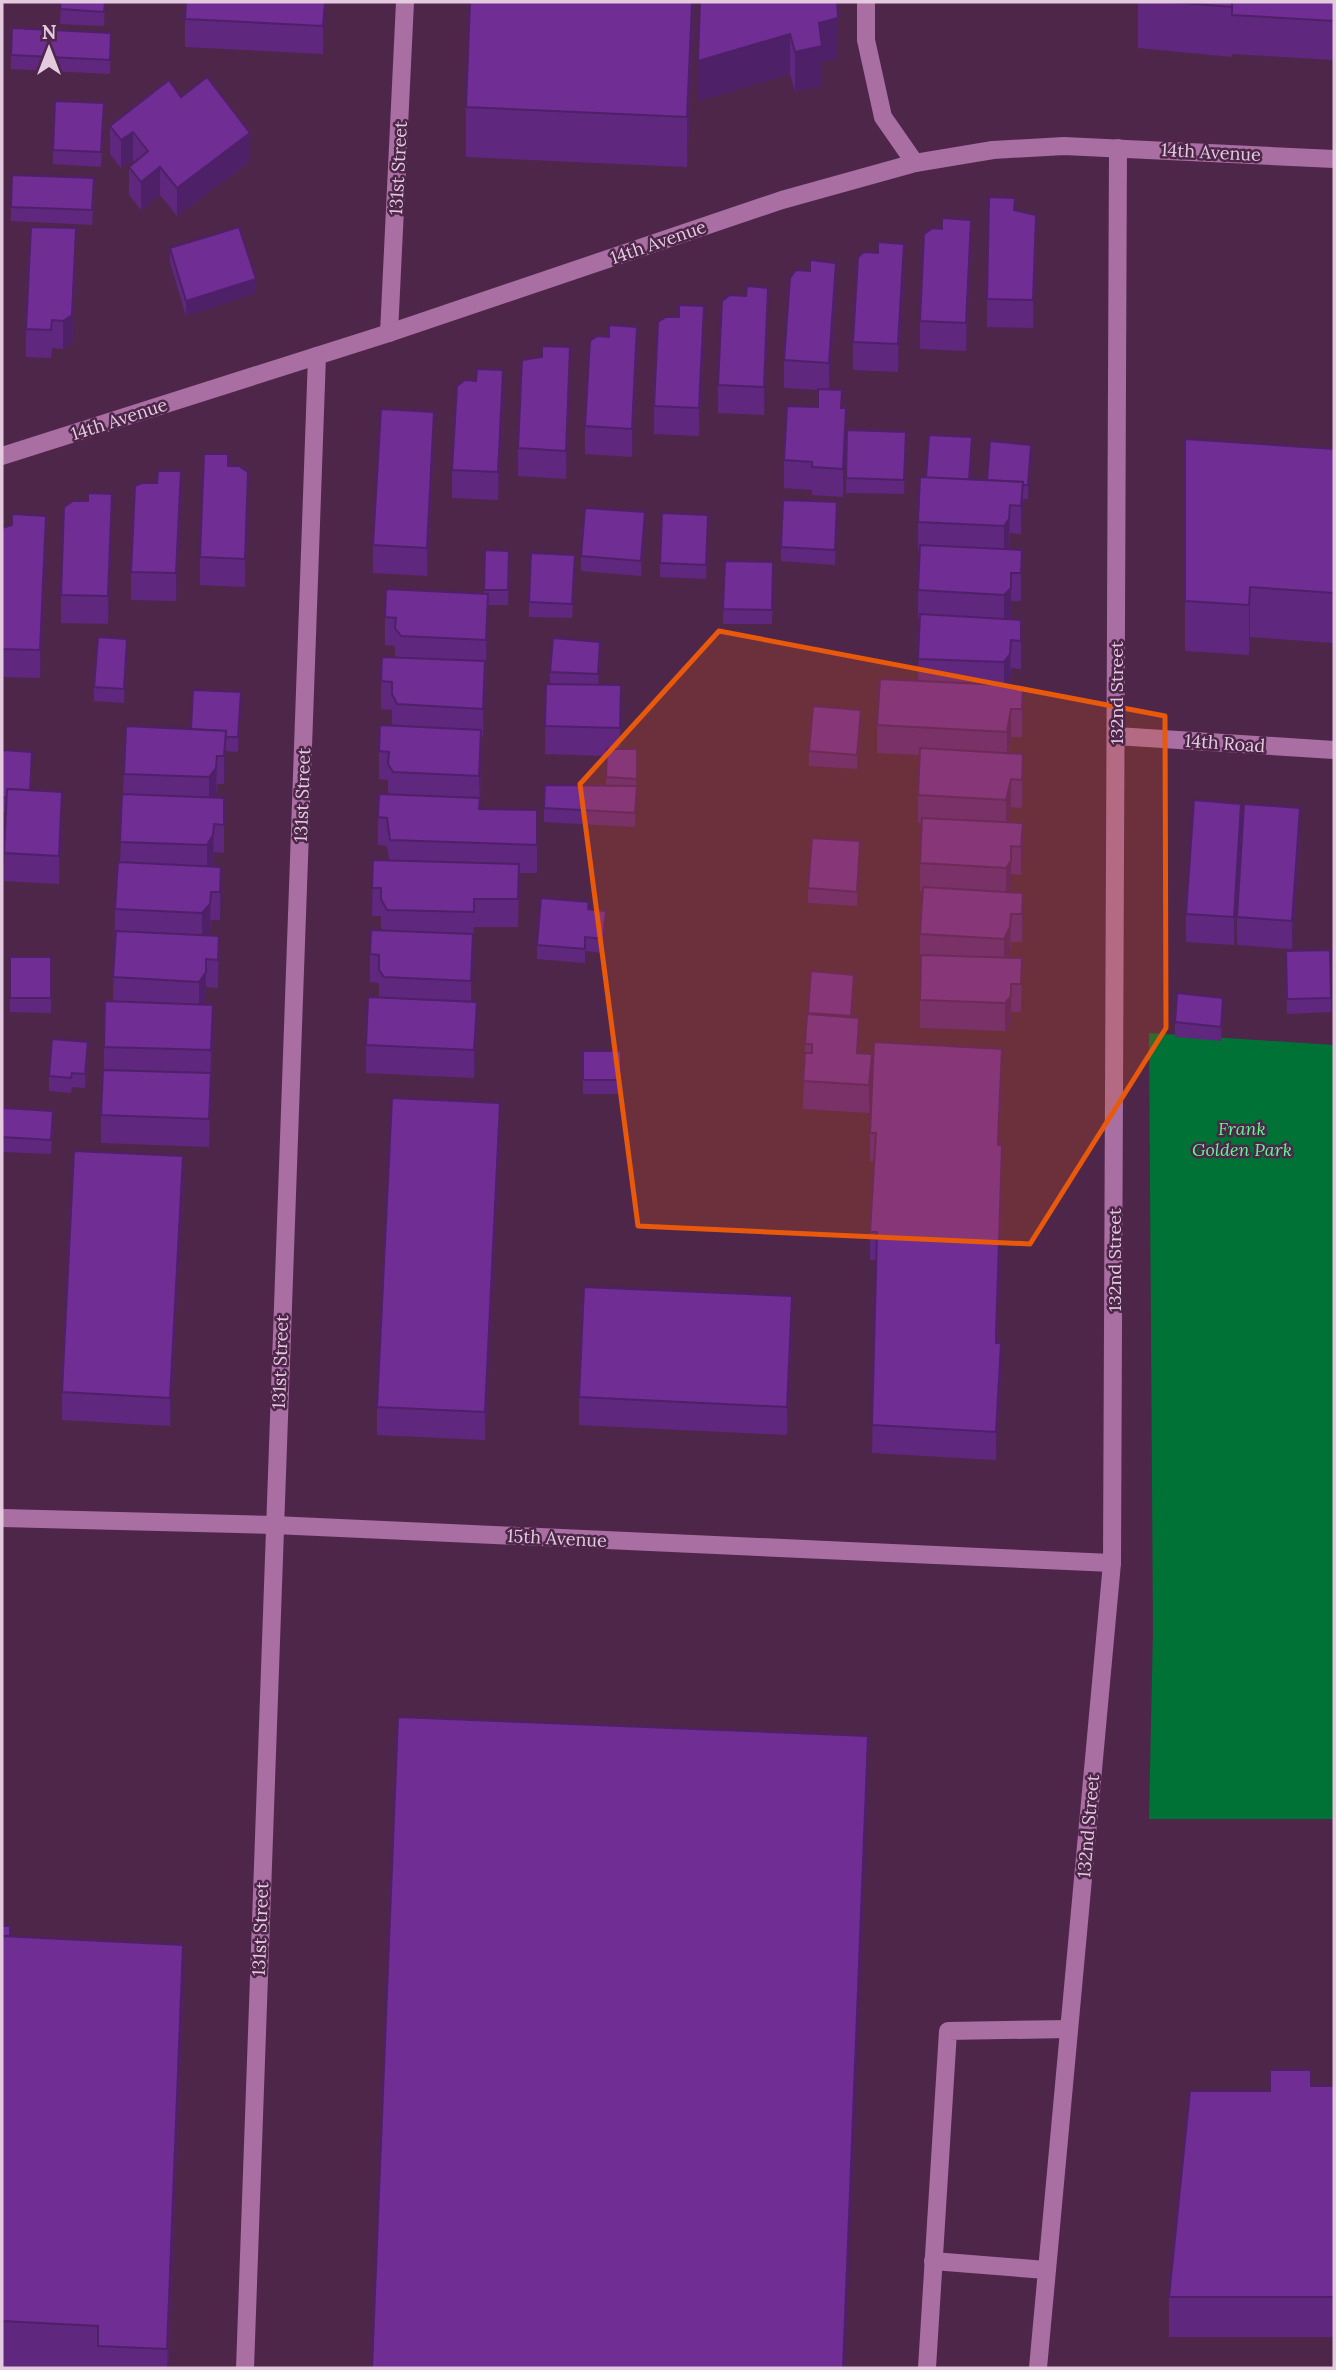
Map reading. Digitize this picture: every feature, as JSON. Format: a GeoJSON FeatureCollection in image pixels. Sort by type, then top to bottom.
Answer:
{"type":"FeatureCollection","features":[{"type":"Feature","properties":{"kind":"street","name":"131st Street"},"geometry":{"type":"LineString","coordinates":[[389,334],[405,2]]}},
{"type":"Feature","properties":{"kind":"street"},"geometry":{"type":"LineString","coordinates":[[866,2],[866,40],[883,117],[915,163]]}},
{"type":"Feature","properties":{"kind":"street","name":"14th Avenue"},"geometry":{"type":"LineString","coordinates":[[2,456],[389,334],[782,200],[915,163],[993,150],[1064,146],[1334,159]]}},
{"type":"Feature","properties":{"kind":"street","name":"132nd Street"},"geometry":{"type":"LineString","coordinates":[[1038,2368],[1112,1563],[1118,148]]}},
{"type":"Feature","properties":{"kind":"street","name":"131st Street"},"geometry":{"type":"LineString","coordinates":[[245,2368],[317,356]]}},
{"type":"Feature","properties":{"kind":"street","name":"14th Road"},"geometry":{"type":"LineString","coordinates":[[1116,736],[1334,750]]}},
{"type":"Feature","properties":{"kind":"street","name":"15th Avenue"},"geometry":{"type":"LineString","coordinates":[[2,1518],[275,1525],[1112,1563]]}},
{"type":"Feature","properties":{"kind":"street"},"geometry":{"type":"LineString","coordinates":[[927,2368],[948,2031],[1069,2029]]}},
{"type":"Feature","properties":{"kind":"street"},"geometry":{"type":"LineString","coordinates":[[933,2262],[1046,2270]]}},
{"type":"Feature","properties":{"kind":"highlighted area"},"geometry":{"type":"Polygon","coordinates":[[[719,631],[1165,716],[1166,1028],[1030,1244],[638,1226],[580,784],[719,631]]]}},
{"type":"Feature","properties":{"kind":"green space","name":"Frank Golden Park"},"geometry":{"type":"Polygon","coordinates":[[[1149,1033],[1334,1045],[1334,1819],[1149,1819],[1153,1630],[1149,1033]]]}},
{"type":"Feature","properties":{"kind":"building"},"geometry":{"type":"Polygon","coordinates":[[[61,2],[105,2],[104,12],[60,9],[61,2]]]}},
{"type":"Feature","properties":{"kind":"building"},"geometry":{"type":"Polygon","coordinates":[[[186,2],[325,2],[323,26],[185,19],[186,2]]]}},
{"type":"Feature","properties":{"kind":"building"},"geometry":{"type":"Polygon","coordinates":[[[470,2],[692,2],[687,117],[466,107],[470,2]]]}},
{"type":"Feature","properties":{"kind":"building"},"geometry":{"type":"Polygon","coordinates":[[[700,2],[837,2],[838,18],[819,23],[822,46],[795,52],[790,34],[698,61],[700,2]]]}},
{"type":"Feature","properties":{"kind":"building"},"geometry":{"type":"Polygon","coordinates":[[[1171,2],[1232,2],[1232,7],[1171,2]]]}},
{"type":"Feature","properties":{"kind":"building"},"geometry":{"type":"Polygon","coordinates":[[[1232,2],[1334,2],[1334,21],[1232,15],[1232,2]]]}},
{"type":"Feature","properties":{"kind":"building"},"geometry":{"type":"Polygon","coordinates":[[[12,28],[111,33],[110,60],[11,55],[12,28]]]}},
{"type":"Feature","properties":{"kind":"building"},"geometry":{"type":"Polygon","coordinates":[[[207,77],[250,133],[177,188],[160,167],[141,182],[129,167],[148,151],[133,132],[121,140],[110,126],[169,80],[181,97],[207,77]]]}},
{"type":"Feature","properties":{"kind":"building"},"geometry":{"type":"Polygon","coordinates":[[[55,101],[104,103],[101,152],[53,150],[55,101]]]}},
{"type":"Feature","properties":{"kind":"building"},"geometry":{"type":"Polygon","coordinates":[[[12,175],[94,178],[92,210],[11,207],[12,175]]]}},
{"type":"Feature","properties":{"kind":"building"},"geometry":{"type":"Polygon","coordinates":[[[989,197],[1015,198],[1014,210],[1036,215],[1033,300],[987,299],[989,197]]]}},
{"type":"Feature","properties":{"kind":"building"},"geometry":{"type":"Polygon","coordinates":[[[942,218],[971,220],[966,323],[920,321],[924,234],[933,228],[942,229],[942,218]]]}},
{"type":"Feature","properties":{"kind":"building"},"geometry":{"type":"Polygon","coordinates":[[[31,227],[76,228],[72,315],[63,321],[52,320],[51,330],[26,329],[31,227]]]}},
{"type":"Feature","properties":{"kind":"building"},"geometry":{"type":"Polygon","coordinates":[[[239,227],[256,279],[186,301],[170,248],[239,227]]]}},
{"type":"Feature","properties":{"kind":"building"},"geometry":{"type":"Polygon","coordinates":[[[878,242],[904,244],[898,344],[853,342],[858,257],[864,252],[878,253],[878,242]]]}},
{"type":"Feature","properties":{"kind":"building"},"geometry":{"type":"Polygon","coordinates":[[[810,260],[836,263],[829,363],[784,360],[790,278],[796,270],[810,271],[810,260]]]}},
{"type":"Feature","properties":{"kind":"building"},"geometry":{"type":"Polygon","coordinates":[[[747,286],[768,288],[764,387],[718,385],[722,301],[730,295],[746,296],[747,286]]]}},
{"type":"Feature","properties":{"kind":"building"},"geometry":{"type":"Polygon","coordinates":[[[679,305],[704,306],[699,408],[654,406],[658,322],[666,317],[679,317],[679,305]]]}},
{"type":"Feature","properties":{"kind":"building"},"geometry":{"type":"Polygon","coordinates":[[[609,325],[637,327],[632,429],[585,426],[590,341],[597,336],[609,337],[609,325]]]}},
{"type":"Feature","properties":{"kind":"building"},"geometry":{"type":"Polygon","coordinates":[[[542,346],[570,347],[566,451],[518,448],[522,360],[542,357],[542,346]]]}},
{"type":"Feature","properties":{"kind":"building"},"geometry":{"type":"Polygon","coordinates":[[[477,369],[503,370],[498,472],[452,470],[457,386],[465,380],[476,381],[477,369]]]}},
{"type":"Feature","properties":{"kind":"building"},"geometry":{"type":"Polygon","coordinates":[[[818,389],[842,390],[841,408],[846,408],[843,469],[812,467],[812,462],[784,460],[787,406],[818,407],[818,389]]]}},
{"type":"Feature","properties":{"kind":"building"},"geometry":{"type":"Polygon","coordinates":[[[381,409],[434,412],[427,548],[373,545],[381,409]]]}},
{"type":"Feature","properties":{"kind":"building"},"geometry":{"type":"Polygon","coordinates":[[[847,430],[906,432],[904,480],[846,478],[847,430]]]}},
{"type":"Feature","properties":{"kind":"building"},"geometry":{"type":"Polygon","coordinates":[[[929,435],[972,437],[969,480],[926,478],[929,435]]]}},
{"type":"Feature","properties":{"kind":"building"},"geometry":{"type":"Polygon","coordinates":[[[1185,439],[1334,449],[1334,593],[1250,587],[1249,605],[1185,601],[1185,439]]]}},
{"type":"Feature","properties":{"kind":"building"},"geometry":{"type":"Polygon","coordinates":[[[990,441],[1031,445],[1028,485],[1022,485],[1023,482],[987,480],[990,441]]]}},
{"type":"Feature","properties":{"kind":"building"},"geometry":{"type":"Polygon","coordinates":[[[204,454],[228,454],[228,466],[239,466],[248,472],[245,559],[200,557],[204,454]]]}},
{"type":"Feature","properties":{"kind":"building"},"geometry":{"type":"Polygon","coordinates":[[[158,471],[181,471],[176,573],[131,572],[135,486],[157,483],[158,471]]]}},
{"type":"Feature","properties":{"kind":"building"},"geometry":{"type":"Polygon","coordinates":[[[920,477],[1023,482],[1021,506],[1010,505],[1009,519],[1004,526],[918,522],[920,477]]]}},
{"type":"Feature","properties":{"kind":"building"},"geometry":{"type":"Polygon","coordinates":[[[88,493],[112,494],[108,596],[61,595],[64,507],[73,501],[88,501],[88,493]]]}},
{"type":"Feature","properties":{"kind":"building"},"geometry":{"type":"Polygon","coordinates":[[[783,500],[837,502],[835,550],[781,547],[783,500]]]}},
{"type":"Feature","properties":{"kind":"building"},"geometry":{"type":"Polygon","coordinates":[[[585,508],[645,512],[641,561],[581,556],[585,508]]]}},
{"type":"Feature","properties":{"kind":"building"},"geometry":{"type":"Polygon","coordinates":[[[662,513],[708,515],[706,565],[660,563],[662,513]]]}},
{"type":"Feature","properties":{"kind":"building"},"geometry":{"type":"Polygon","coordinates":[[[12,514],[46,516],[40,650],[2,649],[2,528],[12,525],[12,514]]]}},
{"type":"Feature","properties":{"kind":"building"},"geometry":{"type":"Polygon","coordinates":[[[920,545],[1022,550],[1021,573],[1011,573],[1011,588],[1004,595],[918,590],[920,545]]]}},
{"type":"Feature","properties":{"kind":"building"},"geometry":{"type":"Polygon","coordinates":[[[485,550],[509,551],[508,590],[484,590],[485,550]]]}},
{"type":"Feature","properties":{"kind":"building"},"geometry":{"type":"Polygon","coordinates":[[[531,553],[575,555],[572,604],[529,602],[531,553]]]}},
{"type":"Feature","properties":{"kind":"building"},"geometry":{"type":"Polygon","coordinates":[[[725,561],[773,562],[772,610],[723,609],[725,561]]]}},
{"type":"Feature","properties":{"kind":"building"},"geometry":{"type":"Polygon","coordinates":[[[386,589],[488,594],[486,640],[401,636],[395,628],[396,618],[385,617],[386,589]]]}},
{"type":"Feature","properties":{"kind":"building"},"geometry":{"type":"Polygon","coordinates":[[[920,614],[1021,620],[1021,641],[1011,640],[1010,654],[1004,662],[918,659],[920,614]]]}},
{"type":"Feature","properties":{"kind":"building"},"geometry":{"type":"Polygon","coordinates":[[[98,637],[127,639],[124,689],[94,687],[98,637]]]}},
{"type":"Feature","properties":{"kind":"building"},"geometry":{"type":"Polygon","coordinates":[[[553,638],[600,642],[598,674],[550,672],[553,638]]]}},
{"type":"Feature","properties":{"kind":"building"},"geometry":{"type":"Polygon","coordinates":[[[382,657],[485,661],[483,709],[397,704],[392,694],[392,682],[381,681],[382,657]]]}},
{"type":"Feature","properties":{"kind":"building"},"geometry":{"type":"Polygon","coordinates":[[[880,679],[1023,686],[1022,709],[1011,709],[1007,732],[877,725],[880,679]]]}},
{"type":"Feature","properties":{"kind":"building"},"geometry":{"type":"Polygon","coordinates":[[[546,684],[621,685],[620,728],[545,726],[546,684]]]}},
{"type":"Feature","properties":{"kind":"building"},"geometry":{"type":"Polygon","coordinates":[[[193,690],[241,692],[238,737],[225,737],[226,731],[191,729],[193,690]]]}},
{"type":"Feature","properties":{"kind":"building"},"geometry":{"type":"Polygon","coordinates":[[[813,706],[861,710],[857,755],[809,751],[813,706]]]}},
{"type":"Feature","properties":{"kind":"building"},"geometry":{"type":"Polygon","coordinates":[[[380,725],[481,730],[479,776],[393,772],[388,764],[389,752],[379,751],[380,725]]]}},
{"type":"Feature","properties":{"kind":"building"},"geometry":{"type":"Polygon","coordinates":[[[126,726],[226,731],[224,756],[217,756],[216,768],[209,777],[124,774],[126,726]]]}},
{"type":"Feature","properties":{"kind":"building"},"geometry":{"type":"Polygon","coordinates":[[[920,748],[1023,754],[1022,780],[1011,779],[1006,800],[918,795],[920,748]]]}},
{"type":"Feature","properties":{"kind":"building"},"geometry":{"type":"Polygon","coordinates":[[[607,749],[637,749],[637,779],[606,777],[607,749]]]}},
{"type":"Feature","properties":{"kind":"building"},"geometry":{"type":"Polygon","coordinates":[[[2,750],[32,752],[30,790],[7,789],[7,798],[2,797],[2,750]]]}},
{"type":"Feature","properties":{"kind":"building"},"geometry":{"type":"Polygon","coordinates":[[[545,785],[637,786],[635,813],[544,808],[545,785]]]}},
{"type":"Feature","properties":{"kind":"building"},"geometry":{"type":"Polygon","coordinates":[[[7,789],[62,792],[59,856],[4,853],[7,789]]]}},
{"type":"Feature","properties":{"kind":"building"},"geometry":{"type":"Polygon","coordinates":[[[122,794],[224,798],[224,825],[214,824],[213,835],[207,845],[120,842],[122,794]]]}},
{"type":"Feature","properties":{"kind":"building"},"geometry":{"type":"Polygon","coordinates":[[[379,794],[480,798],[479,809],[537,810],[537,845],[390,840],[387,818],[378,817],[379,794]]]}},
{"type":"Feature","properties":{"kind":"building"},"geometry":{"type":"Polygon","coordinates":[[[1194,800],[1241,804],[1234,917],[1186,914],[1194,800]]]}},
{"type":"Feature","properties":{"kind":"building"},"geometry":{"type":"Polygon","coordinates":[[[1244,804],[1300,808],[1292,921],[1237,917],[1244,804]]]}},
{"type":"Feature","properties":{"kind":"building"},"geometry":{"type":"Polygon","coordinates":[[[922,818],[1023,823],[1021,847],[1011,846],[1011,861],[1006,868],[920,863],[922,818]]]}},
{"type":"Feature","properties":{"kind":"building"},"geometry":{"type":"Polygon","coordinates":[[[812,838],[860,841],[857,892],[808,888],[812,838]]]}},
{"type":"Feature","properties":{"kind":"building"},"geometry":{"type":"Polygon","coordinates":[[[373,860],[519,864],[518,899],[474,899],[474,912],[387,910],[381,899],[381,888],[372,888],[373,860]]]}},
{"type":"Feature","properties":{"kind":"building"},"geometry":{"type":"Polygon","coordinates":[[[118,862],[221,867],[220,892],[211,892],[210,904],[202,913],[115,909],[118,862]]]}},
{"type":"Feature","properties":{"kind":"building"},"geometry":{"type":"Polygon","coordinates":[[[923,887],[1023,893],[1022,914],[1011,914],[1010,927],[1004,939],[920,934],[923,887]]]}},
{"type":"Feature","properties":{"kind":"building"},"geometry":{"type":"Polygon","coordinates":[[[541,898],[589,902],[588,909],[606,911],[603,939],[585,937],[585,949],[537,945],[541,898]]]}},
{"type":"Feature","properties":{"kind":"building"},"geometry":{"type":"Polygon","coordinates":[[[371,930],[473,934],[471,981],[384,977],[379,970],[379,955],[370,954],[371,930]]]}},
{"type":"Feature","properties":{"kind":"building"},"geometry":{"type":"Polygon","coordinates":[[[116,931],[219,936],[218,960],[206,959],[206,972],[199,982],[113,977],[116,931]]]}},
{"type":"Feature","properties":{"kind":"building"},"geometry":{"type":"Polygon","coordinates":[[[1330,950],[1331,998],[1287,999],[1286,951],[1330,950]]]}},
{"type":"Feature","properties":{"kind":"building"},"geometry":{"type":"Polygon","coordinates":[[[921,955],[1022,958],[1021,984],[1011,984],[1011,996],[1005,1003],[920,1000],[921,955]]]}},
{"type":"Feature","properties":{"kind":"building"},"geometry":{"type":"Polygon","coordinates":[[[10,957],[51,957],[51,998],[10,998],[10,957]]]}},
{"type":"Feature","properties":{"kind":"building"},"geometry":{"type":"Polygon","coordinates":[[[811,971],[854,975],[851,1016],[808,1013],[811,971]]]}},
{"type":"Feature","properties":{"kind":"building"},"geometry":{"type":"Polygon","coordinates":[[[1177,993],[1223,998],[1221,1027],[1175,1022],[1177,993]]]}},
{"type":"Feature","properties":{"kind":"building"},"geometry":{"type":"Polygon","coordinates":[[[368,997],[477,1002],[474,1050],[366,1045],[368,997]]]}},
{"type":"Feature","properties":{"kind":"building"},"geometry":{"type":"Polygon","coordinates":[[[105,1001],[213,1005],[211,1050],[104,1047],[105,1001]]]}},
{"type":"Feature","properties":{"kind":"building"},"geometry":{"type":"Polygon","coordinates":[[[807,1014],[859,1018],[857,1053],[872,1054],[869,1085],[803,1081],[805,1053],[812,1053],[812,1044],[805,1044],[807,1014]]]}},
{"type":"Feature","properties":{"kind":"building"},"geometry":{"type":"Polygon","coordinates":[[[52,1039],[88,1042],[85,1074],[72,1073],[71,1078],[49,1076],[52,1039]]]}},
{"type":"Feature","properties":{"kind":"building"},"geometry":{"type":"Polygon","coordinates":[[[874,1042],[1002,1049],[998,1139],[998,1145],[1002,1145],[996,1336],[996,1343],[1001,1343],[996,1432],[872,1425],[877,1232],[870,1232],[876,1133],[870,1133],[874,1042]]]}},
{"type":"Feature","properties":{"kind":"building"},"geometry":{"type":"Polygon","coordinates":[[[583,1051],[621,1051],[621,1080],[583,1080],[583,1051]]]}},
{"type":"Feature","properties":{"kind":"building"},"geometry":{"type":"Polygon","coordinates":[[[103,1070],[211,1073],[209,1119],[101,1115],[103,1070]]]}},
{"type":"Feature","properties":{"kind":"building"},"geometry":{"type":"Polygon","coordinates":[[[392,1098],[500,1103],[485,1412],[377,1407],[392,1098]]]}},
{"type":"Feature","properties":{"kind":"building"},"geometry":{"type":"Polygon","coordinates":[[[3,1108],[53,1111],[51,1140],[2,1137],[3,1108]]]}},
{"type":"Feature","properties":{"kind":"building"},"geometry":{"type":"Polygon","coordinates":[[[74,1151],[183,1156],[170,1398],[62,1392],[74,1151]]]}},
{"type":"Feature","properties":{"kind":"building"},"geometry":{"type":"Polygon","coordinates":[[[584,1287],[792,1296],[787,1407],[579,1397],[584,1287]]]}},
{"type":"Feature","properties":{"kind":"building"},"geometry":{"type":"Polygon","coordinates":[[[398,1717],[868,1736],[843,2368],[372,2368],[398,1717]]]}},
{"type":"Feature","properties":{"kind":"building"},"geometry":{"type":"Polygon","coordinates":[[[2,1926],[10,1926],[10,1936],[2,1936],[2,1926]]]}},
{"type":"Feature","properties":{"kind":"building"},"geometry":{"type":"Polygon","coordinates":[[[2,1936],[183,1945],[167,2349],[98,2346],[98,2326],[2,2321],[2,1936]]]}},
{"type":"Feature","properties":{"kind":"building"},"geometry":{"type":"Polygon","coordinates":[[[1270,2070],[1311,2070],[1311,2086],[1334,2086],[1334,2297],[1169,2297],[1190,2091],[1270,2091],[1270,2070]]]}}]}
